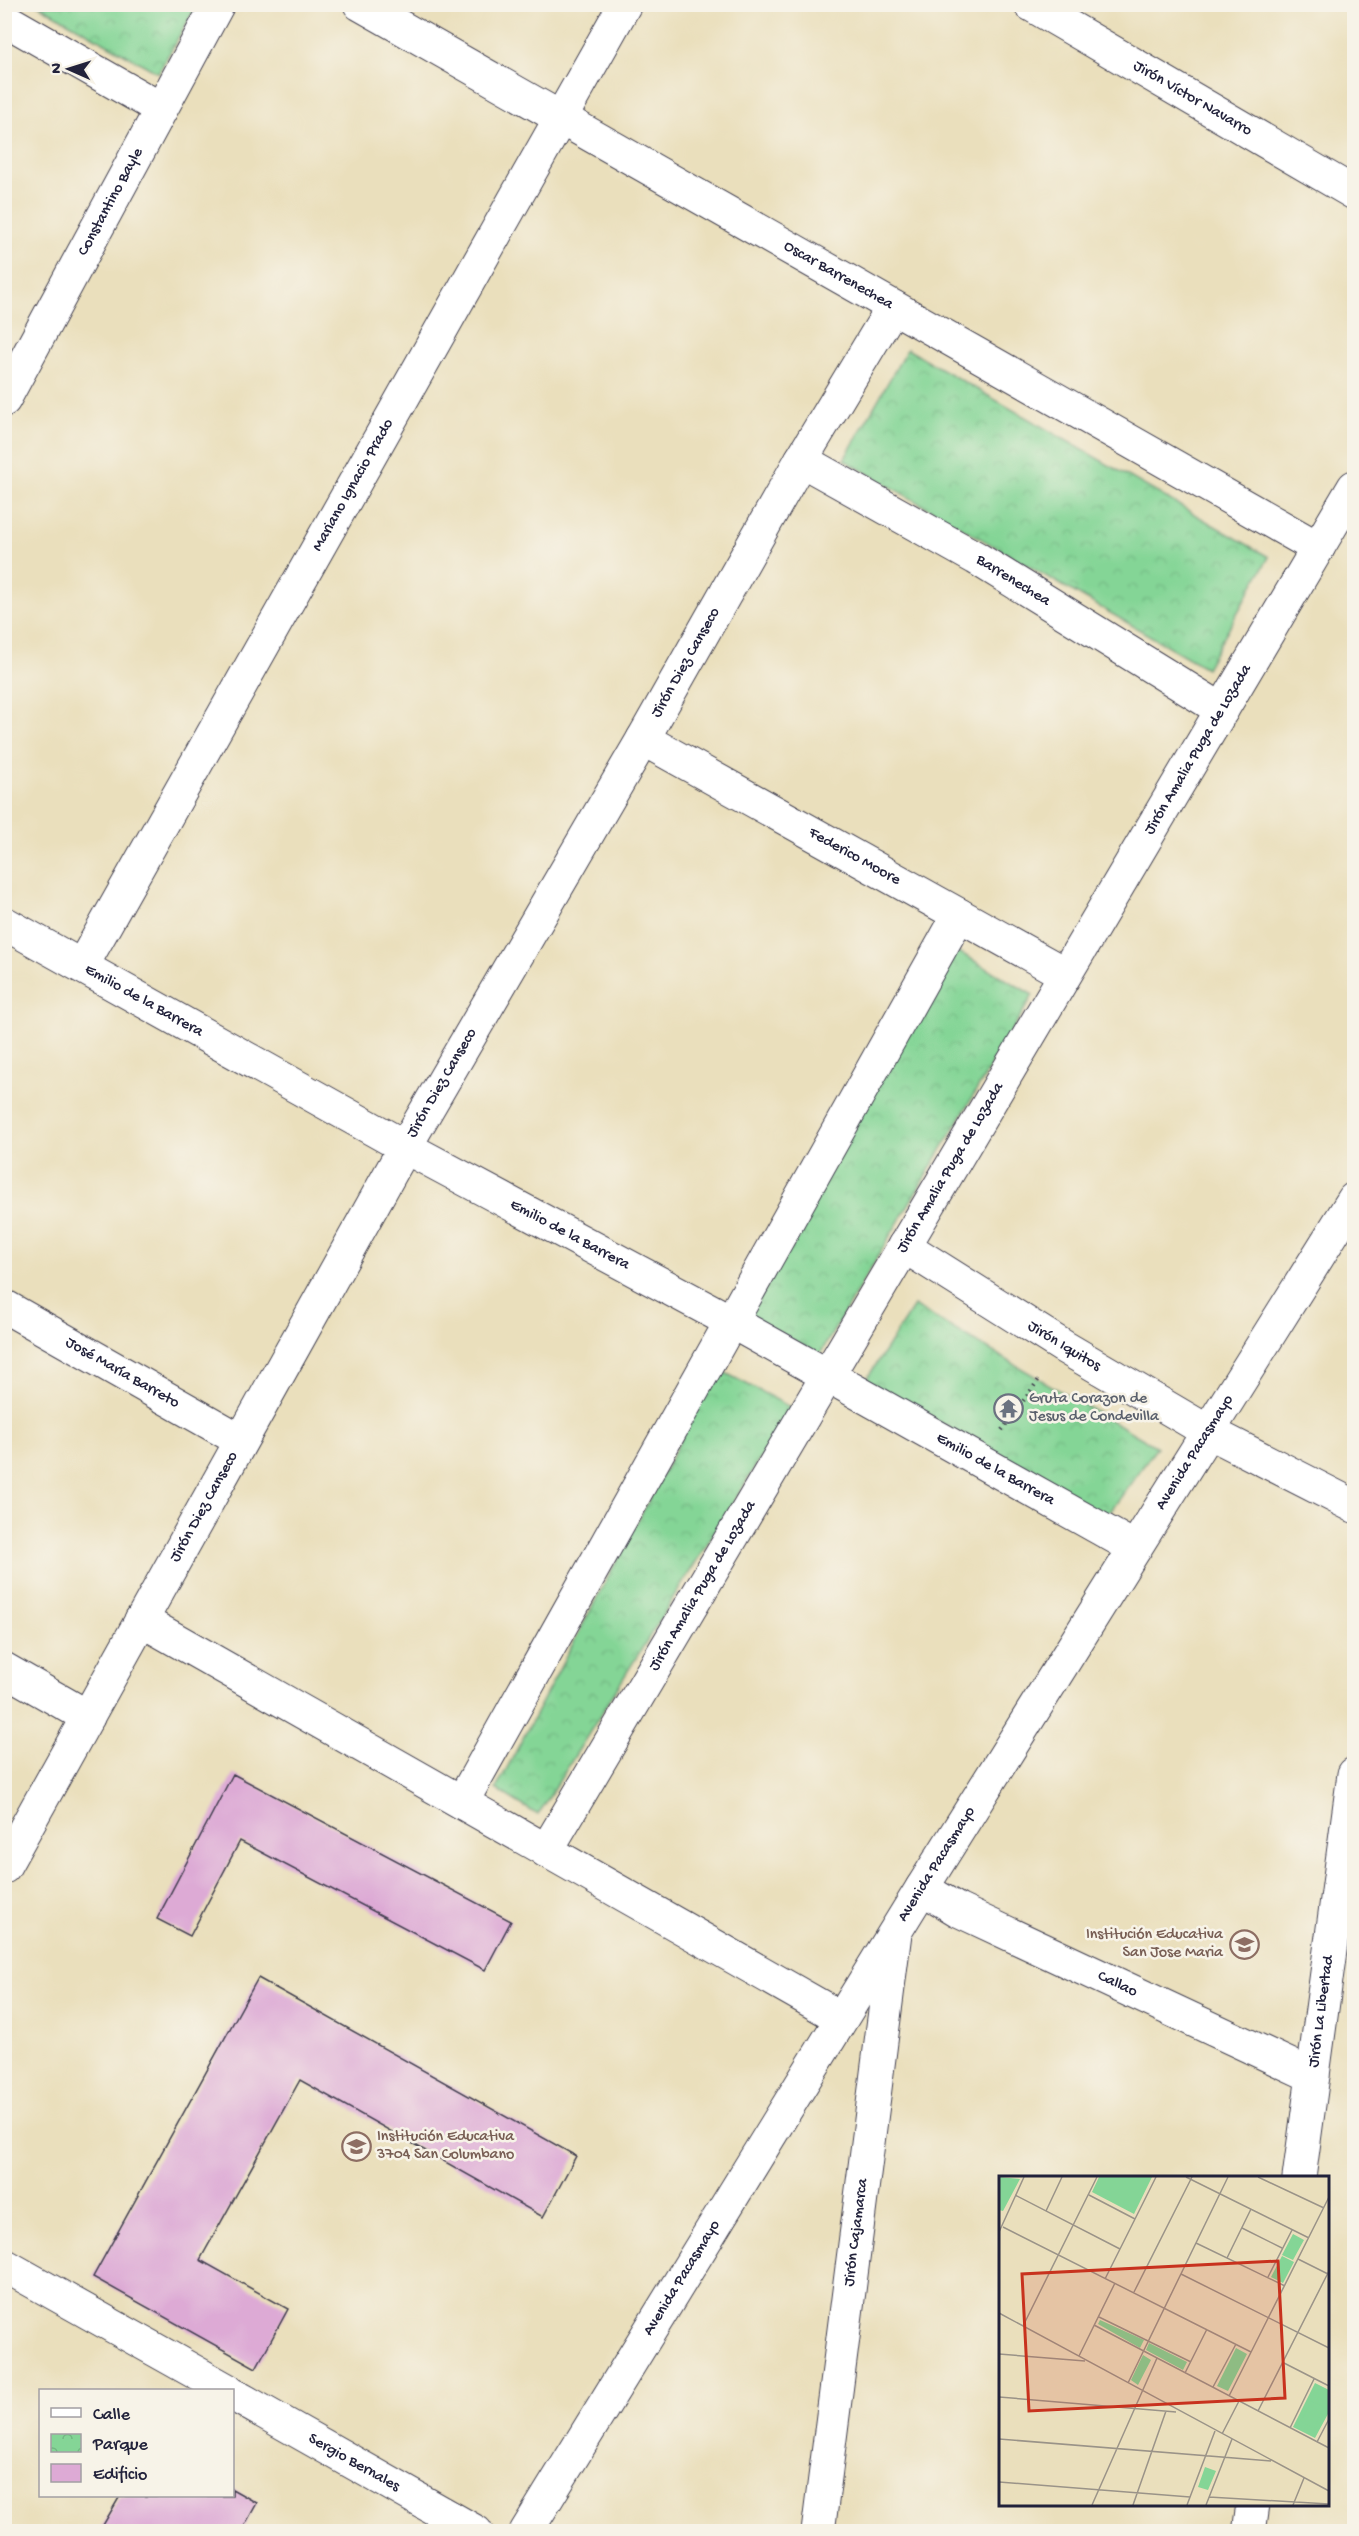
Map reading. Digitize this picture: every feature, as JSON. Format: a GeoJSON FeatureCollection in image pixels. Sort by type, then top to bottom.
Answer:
{"type":"FeatureCollection","features":[{"type":"Feature","properties":{"kind":"street","name":"Constantino Bayle"},"geometry":{"type":"LineString","coordinates":[[4,400],[218,4]]}},
{"type":"Feature","properties":{"kind":"street","name":"Oscar Barrenechea"},"geometry":{"type":"LineString","coordinates":[[360,4],[1318,548]]}},
{"type":"Feature","properties":{"kind":"street","name":"Mariano Ignacio Prado"},"geometry":{"type":"LineString","coordinates":[[82,966],[625,4]]}},
{"type":"Feature","properties":{"kind":"street","name":"Jirón Víctor Navarro"},"geometry":{"type":"LineString","coordinates":[[1030,4],[1354,193]]}},
{"type":"Feature","properties":{"kind":"street"},"geometry":{"type":"LineString","coordinates":[[4,19],[162,109]]}},
{"type":"Feature","properties":{"kind":"street","name":"Jirón Diez Canseco"},"geometry":{"type":"LineString","coordinates":[[4,1867],[405,1147],[643,739],[801,460],[893,307]]}},
{"type":"Feature","properties":{"kind":"street","name":"Barrenechea"},"geometry":{"type":"LineString","coordinates":[[801,460],[976,558],[1222,710]]}},
{"type":"Feature","properties":{"kind":"street","name":"Jirón Amalia Puga de Lozada"},"geometry":{"type":"LineString","coordinates":[[546,1851],[1354,487]]}},
{"type":"Feature","properties":{"kind":"street","name":"Federico Moore"},"geometry":{"type":"LineString","coordinates":[[643,739],[1065,974]]}},
{"type":"Feature","properties":{"kind":"street"},"geometry":{"type":"LineString","coordinates":[[462,1802],[959,915]]}},
{"type":"Feature","properties":{"kind":"street","name":"Emilio de la Barrera"},"geometry":{"type":"LineString","coordinates":[[4,923],[405,1147],[828,1375],[1135,1548]]}},
{"type":"Feature","properties":{"kind":"street","name":"Avenida Pacasmayo"},"geometry":{"type":"LineString","coordinates":[[526,2532],[841,2018],[1354,1199]]}},
{"type":"Feature","properties":{"kind":"street","name":"Jirón Iquitos"},"geometry":{"type":"LineString","coordinates":[[904,1246],[1064,1347],[1207,1431],[1354,1506]]}},
{"type":"Feature","properties":{"kind":"street","name":"José María Barreto"},"geometry":{"type":"LineString","coordinates":[[4,1306],[240,1440]]}},
{"type":"Feature","properties":{"kind":"street"},"geometry":{"type":"LineString","coordinates":[[141,1620],[841,2018]]}},
{"type":"Feature","properties":{"kind":"street"},"geometry":{"type":"LineString","coordinates":[[4,1669],[88,1717]]}},
{"type":"Feature","properties":{"kind":"street","name":"Jirón La Libertad"},"geometry":{"type":"LineString","coordinates":[[1299,2176],[1354,1774]]}},
{"type":"Feature","properties":{"kind":"street","name":"Callao"},"geometry":{"type":"LineString","coordinates":[[922,1888],[958,1910],[1313,2076]]}},
{"type":"Feature","properties":{"kind":"street","name":"Jirón Cajamarca"},"geometry":{"type":"LineString","coordinates":[[818,2532],[895,1933]]}},
{"type":"Feature","properties":{"kind":"street"},"geometry":{"type":"LineString","coordinates":[[4,2265],[222,2389]]}},
{"type":"Feature","properties":{"kind":"street","name":"Sergio Bernales"},"geometry":{"type":"LineString","coordinates":[[234,2395],[476,2532]]}},
{"type":"Feature","properties":{"kind":"street"},"geometry":{"type":"LineString","coordinates":[[1249,2532],[1253,2506]]}},
{"type":"Feature","properties":{"kind":"path"},"geometry":{"type":"LineString","coordinates":[[980,1459],[1064,1347]]}},
{"type":"Feature","properties":{"kind":"green space"},"geometry":{"type":"Polygon","coordinates":[[[38,5],[197,5],[158,73],[38,5]]]}},
{"type":"Feature","properties":{"kind":"green space"},"geometry":{"type":"Polygon","coordinates":[[[907,349],[1269,557],[1206,668],[844,460],[907,349]]]}},
{"type":"Feature","properties":{"kind":"green space"},"geometry":{"type":"Polygon","coordinates":[[[952,948],[1033,995],[820,1354],[747,1317],[952,948]]]}},
{"type":"Feature","properties":{"kind":"green space"},"geometry":{"type":"Polygon","coordinates":[[[914,1306],[1157,1447],[1105,1519],[866,1380],[914,1306]]]}},
{"type":"Feature","properties":{"kind":"green space"},"geometry":{"type":"Polygon","coordinates":[[[718,1369],[792,1408],[538,1815],[496,1789],[718,1369]]]}},
{"type":"Feature","properties":{"kind":"building"},"geometry":{"type":"Polygon","coordinates":[[[233,1774],[511,1921],[485,1970],[240,1841],[190,1936],[157,1919],[233,1774]]]}},
{"type":"Feature","properties":{"kind":"building"},"geometry":{"type":"Polygon","coordinates":[[[258,1978],[576,2156],[543,2217],[300,2080],[200,2260],[288,2309],[256,2368],[93,2277],[258,1978]]]}},
{"type":"Feature","properties":{"kind":"building"},"geometry":{"type":"Polygon","coordinates":[[[234,2490],[257,2503],[241,2532],[99,2532],[119,2497],[234,2497],[234,2490]]]}},
{"type":"Feature","properties":{"kind":"place","name":"Gruta Corazon de Jesus de Condevilla"},"geometry":{"type":"Point","coordinates":[1008,1408]}},
{"type":"Feature","properties":{"kind":"place","name":"Institución Educativa San Jose Maria"},"geometry":{"type":"Point","coordinates":[1244,1944]}},
{"type":"Feature","properties":{"kind":"place","name":"Institución Educativa 3704 San Columbano"},"geometry":{"type":"Point","coordinates":[356,2146]}}]}
